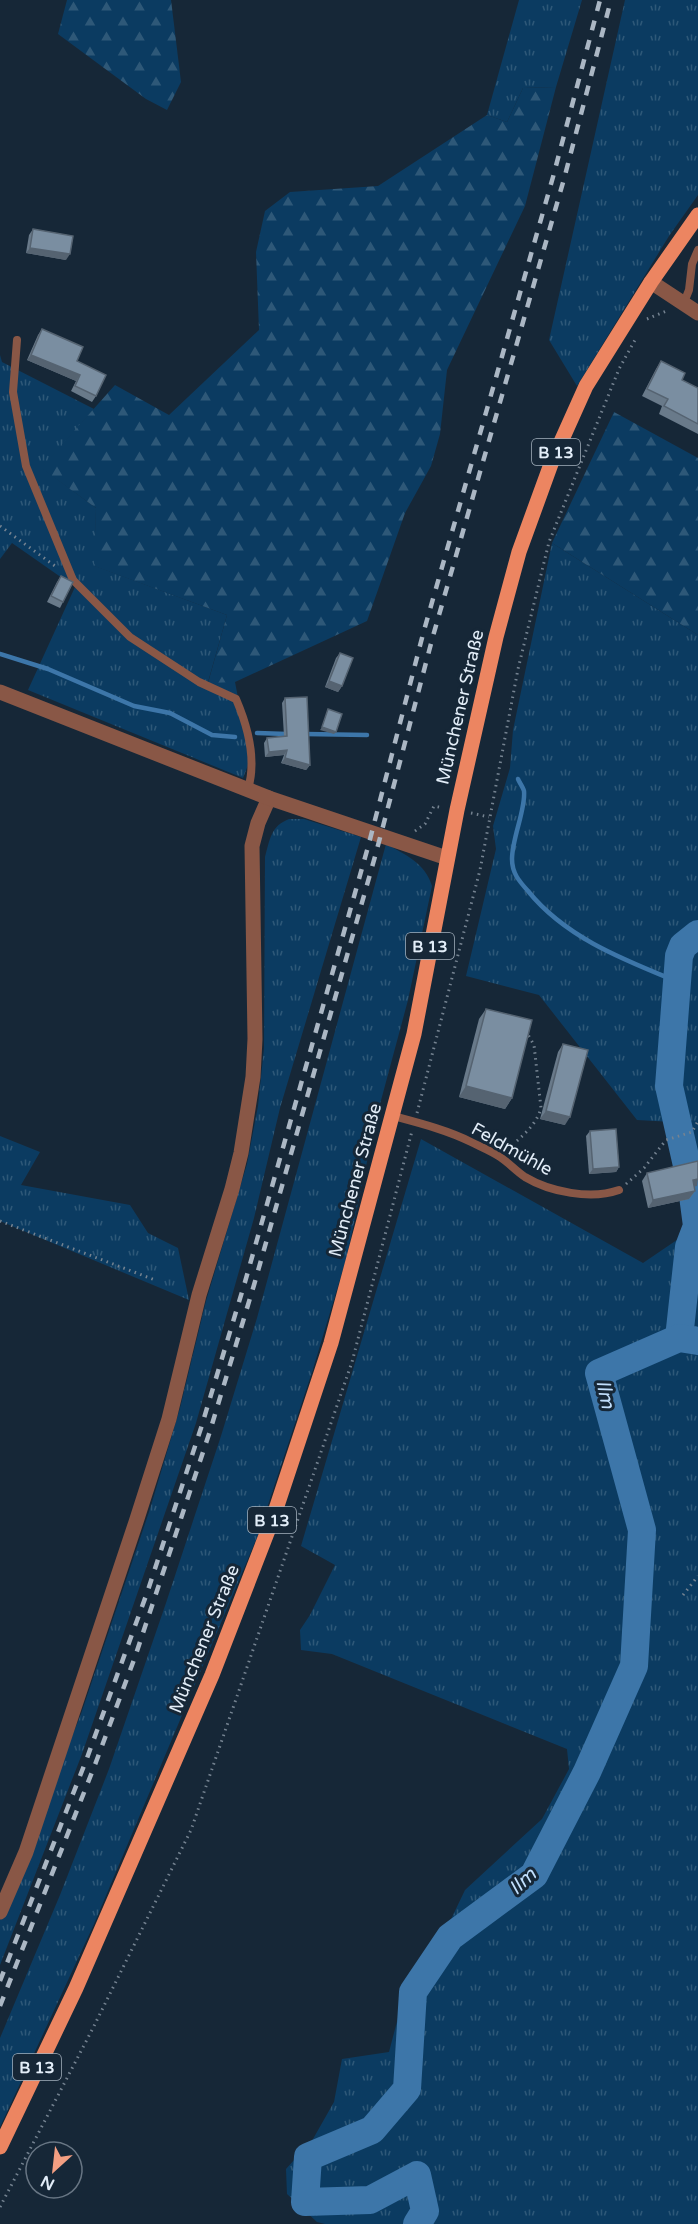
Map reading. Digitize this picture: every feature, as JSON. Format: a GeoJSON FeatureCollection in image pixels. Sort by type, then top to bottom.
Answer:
{"type":"FeatureCollection","features":[{"type":"Feature","properties":{"kind":"main road","name":"Münchener Straße"},"geometry":{"type":"LineString","coordinates":[[0,2147],[76,1988],[198,1707],[270,1526],[331,1343],[414,1034],[457,810],[496,637],[519,552],[543,486],[586,386],[651,282],[698,215]]}},
{"type":"Feature","properties":{"kind":"street"},"geometry":{"type":"LineString","coordinates":[[651,282],[698,313]]}},
{"type":"Feature","properties":{"kind":"street"},"geometry":{"type":"LineString","coordinates":[[0,692],[269,798],[447,858]]}},
{"type":"Feature","properties":{"kind":"street"},"geometry":{"type":"LineString","coordinates":[[0,1912],[26,1852],[169,1419],[199,1295],[241,1153],[253,1077],[255,1039],[252,846],[258,823],[269,798]]}},
{"type":"Feature","properties":{"kind":"lane"},"geometry":{"type":"LineString","coordinates":[[683,305],[689,290],[692,264],[698,250]]}},
{"type":"Feature","properties":{"kind":"lane"},"geometry":{"type":"LineString","coordinates":[[17,340],[13,392],[26,466],[73,580],[130,637],[199,682],[236,699],[246,722],[252,766],[248,789]]}},
{"type":"Feature","properties":{"kind":"lane","name":"Feldmühle"},"geometry":{"type":"LineString","coordinates":[[393,1116],[469,1141],[500,1157],[526,1177],[549,1187],[590,1194],[619,1190]]}},
{"type":"Feature","properties":{"kind":"path"},"geometry":{"type":"LineString","coordinates":[[0,526],[73,580]]}},
{"type":"Feature","properties":{"kind":"path"},"geometry":{"type":"LineString","coordinates":[[406,831],[416,831],[425,824],[434,806],[489,817]]}},
{"type":"Feature","properties":{"kind":"path"},"geometry":{"type":"LineString","coordinates":[[500,1157],[532,1127],[541,1108],[534,1045],[526,1033]]}},
{"type":"Feature","properties":{"kind":"path"},"geometry":{"type":"LineString","coordinates":[[619,1190],[644,1168],[666,1140],[692,1132],[698,1121]]}},
{"type":"Feature","properties":{"kind":"path"},"geometry":{"type":"LineString","coordinates":[[0,1221],[155,1280]]}},
{"type":"Feature","properties":{"kind":"path"},"geometry":{"type":"LineString","coordinates":[[683,1595],[698,1576]]}},
{"type":"Feature","properties":{"kind":"green space"},"geometry":{"type":"Polygon","coordinates":[[[67,0],[171,0],[181,82],[167,110],[146,99],[58,34],[67,0]]]}},
{"type":"Feature","properties":{"kind":"green space"},"geometry":{"type":"Polygon","coordinates":[[[519,0],[582,0],[556,87],[523,88],[507,122],[487,115],[519,0]]]}},
{"type":"Feature","properties":{"kind":"green space"},"geometry":{"type":"Polygon","coordinates":[[[625,0],[698,0],[698,195],[669,236],[577,386],[549,340],[625,0]]]}},
{"type":"Feature","properties":{"kind":"green space"},"geometry":{"type":"Polygon","coordinates":[[[556,87],[525,206],[447,370],[440,434],[431,466],[405,513],[367,621],[235,682],[208,683],[227,615],[94,566],[96,508],[41,468],[115,385],[169,415],[259,330],[256,252],[265,211],[290,192],[378,186],[487,115],[507,122],[523,88],[556,87]]]}},
{"type":"Feature","properties":{"kind":"green space"},"geometry":{"type":"Polygon","coordinates":[[[0,355],[2,362],[94,409],[42,468],[96,508],[95,566],[227,615],[208,682],[235,682],[250,760],[243,778],[28,690],[75,587],[12,543],[0,559],[0,355]]]}},
{"type":"Feature","properties":{"kind":"green space"},"geometry":{"type":"Polygon","coordinates":[[[614,412],[698,458],[698,635],[552,543],[614,412]]]}},
{"type":"Feature","properties":{"kind":"green space"},"geometry":{"type":"Polygon","coordinates":[[[552,543],[698,635],[698,2224],[325,2224],[317,2222],[287,2194],[286,2169],[313,2139],[334,2102],[342,2059],[389,2052],[410,1972],[444,1934],[465,1890],[542,1819],[569,1769],[567,1749],[332,1654],[301,1650],[300,1630],[335,1565],[301,1546],[421,1139],[643,1263],[693,1229],[673,1122],[637,1120],[539,995],[466,976],[496,849],[493,826],[510,768],[513,730],[552,543]]]}},
{"type":"Feature","properties":{"kind":"green space"},"geometry":{"type":"Polygon","coordinates":[[[289,819],[304,819],[361,837],[280,1108],[254,1218],[196,1423],[82,1754],[0,1965],[0,1917],[81,1714],[150,1509],[180,1408],[206,1301],[247,1164],[258,1106],[264,1048],[265,857],[275,829],[289,819]]]}},
{"type":"Feature","properties":{"kind":"green space"},"geometry":{"type":"Polygon","coordinates":[[[386,844],[420,866],[432,886],[408,1000],[376,1119],[347,1256],[313,1369],[258,1535],[94,1924],[0,2127],[0,2038],[60,1895],[109,1769],[221,1436],[257,1318],[386,844]]]}},
{"type":"Feature","properties":{"kind":"green space"},"geometry":{"type":"Polygon","coordinates":[[[0,1136],[40,1152],[21,1185],[130,1205],[148,1233],[178,1248],[189,1300],[0,1221],[0,1136]]]}},
{"type":"Feature","properties":{"kind":"building"},"geometry":{"type":"Polygon","coordinates":[[[33,229],[73,236],[70,254],[30,248],[33,229]]]}},
{"type":"Feature","properties":{"kind":"building"},"geometry":{"type":"Polygon","coordinates":[[[42,329],[83,347],[77,361],[106,375],[96,396],[75,386],[80,375],[31,355],[42,329]]]}},
{"type":"Feature","properties":{"kind":"building"},"geometry":{"type":"Polygon","coordinates":[[[661,361],[685,373],[682,380],[698,388],[698,424],[664,406],[668,399],[647,389],[661,361]]]}},
{"type":"Feature","properties":{"kind":"building"},"geometry":{"type":"Polygon","coordinates":[[[61,576],[73,582],[63,602],[51,596],[61,576]]]}},
{"type":"Feature","properties":{"kind":"building"},"geometry":{"type":"Polygon","coordinates":[[[340,653],[353,658],[342,686],[329,681],[340,653]]]}},
{"type":"Feature","properties":{"kind":"building"},"geometry":{"type":"Polygon","coordinates":[[[307,697],[310,765],[285,758],[287,750],[269,752],[267,738],[287,736],[285,698],[307,697]]]}},
{"type":"Feature","properties":{"kind":"building"},"geometry":{"type":"Polygon","coordinates":[[[328,709],[342,714],[336,732],[322,727],[328,709]]]}},
{"type":"Feature","properties":{"kind":"building"},"geometry":{"type":"Polygon","coordinates":[[[486,1009],[532,1020],[512,1098],[466,1086],[486,1009]]]}},
{"type":"Feature","properties":{"kind":"building"},"geometry":{"type":"Polygon","coordinates":[[[563,1044],[588,1050],[570,1117],[546,1111],[563,1044]]]}},
{"type":"Feature","properties":{"kind":"building"},"geometry":{"type":"Polygon","coordinates":[[[616,1129],[619,1167],[593,1169],[590,1131],[616,1129]]]}},
{"type":"Feature","properties":{"kind":"building"},"geometry":{"type":"Polygon","coordinates":[[[698,1161],[698,1179],[693,1180],[695,1191],[653,1200],[647,1173],[698,1161]]]}},
{"type":"Feature","properties":{"kind":"waterway"},"geometry":{"type":"LineString","coordinates":[[0,654],[48,669],[134,706],[170,713],[212,735],[235,737]]}},
{"type":"Feature","properties":{"kind":"waterway"},"geometry":{"type":"LineString","coordinates":[[257,733],[287,734]]}},
{"type":"Feature","properties":{"kind":"waterway"},"geometry":{"type":"LineString","coordinates":[[305,734],[367,735]]}},
{"type":"Feature","properties":{"kind":"waterway"},"geometry":{"type":"LineString","coordinates":[[518,779],[524,791],[524,798],[514,842],[512,864],[522,884],[543,907],[577,934],[615,955],[676,981]]}},
{"type":"Feature","properties":{"kind":"waterway","name":"Ilm"},"geometry":{"type":"LineString","coordinates":[[688,1170],[669,1086],[679,956],[683,946],[698,934]]}},
{"type":"Feature","properties":{"kind":"waterway","name":"Ilm"},"geometry":{"type":"LineString","coordinates":[[679,1338],[689,1247],[697,1226],[692,1188]]}},
{"type":"Feature","properties":{"kind":"waterway","name":"Ilm"},"geometry":{"type":"LineString","coordinates":[[417,2224],[425,2211],[417,2175],[370,2200],[305,2202],[308,2157],[372,2130],[407,2089],[413,1992],[450,1937],[534,1875],[587,1772],[634,1666],[642,1530],[599,1373],[679,1338],[698,1341]]}},
{"type":"Feature","properties":{"kind":"railway"},"geometry":{"type":"LineString","coordinates":[[0,1981],[87,1758],[147,1593],[201,1428],[245,1282],[368,847],[423,634],[553,177],[600,0]]}},
{"type":"Feature","properties":{"kind":"railway"},"geometry":{"type":"LineString","coordinates":[[0,2006],[135,1657],[210,1431],[254,1285],[376,853],[433,636],[564,179],[611,0]]}}]}
